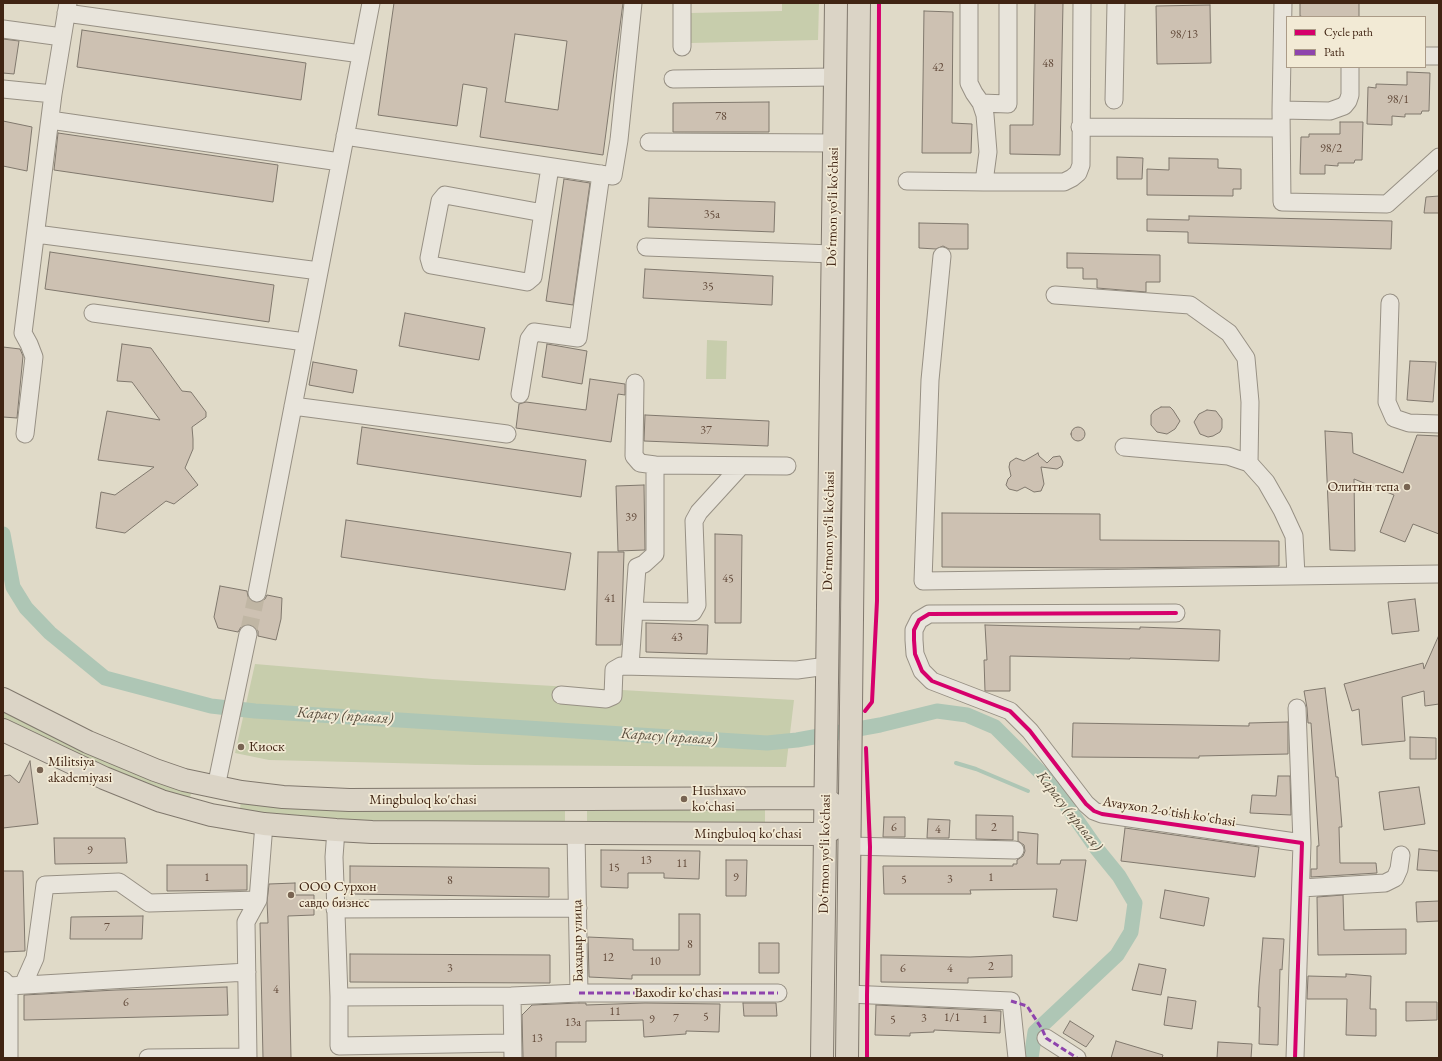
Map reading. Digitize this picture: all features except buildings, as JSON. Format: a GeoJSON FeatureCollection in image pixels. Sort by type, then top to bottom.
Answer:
{"type":"FeatureCollection","features":[{"type":"Feature","properties":{"kind":"main road","name":"Do‘rmon yo‘li ko‘chasi"},"geometry":{"type":"LineString","coordinates":[[822,1058],[836,3]]}},
{"type":"Feature","properties":{"kind":"main road","name":"Do‘rmon yo‘li ko‘chasi"},"geometry":{"type":"LineString","coordinates":[[847,1058],[859,3]]}},
{"type":"Feature","properties":{"kind":"main road","name":"Mingbuloq ko'chasi"},"geometry":{"type":"LineString","coordinates":[[3,699],[88,742],[142,765],[184,780],[216,787],[262,794],[327,800],[825,798]]}},
{"type":"Feature","properties":{"kind":"main road","name":"Mingbuloq ko'chasi"},"geometry":{"type":"LineString","coordinates":[[3,730],[125,787],[177,806],[211,815],[264,824],[372,832],[825,834]]}},
{"type":"Feature","properties":{"kind":"main road"},"geometry":{"type":"LineString","coordinates":[[211,815],[216,787]]}},
{"type":"Feature","properties":{"kind":"main road"},"geometry":{"type":"LineString","coordinates":[[825,798],[850,816],[825,834]]}},
{"type":"Feature","properties":{"kind":"main road"},"geometry":{"type":"LineString","coordinates":[[576,799],[576,833]]}},
{"type":"Feature","properties":{"kind":"street"},"geometry":{"type":"LineString","coordinates":[[256,593],[370,3]]}},
{"type":"Feature","properties":{"kind":"street"},"geometry":{"type":"LineString","coordinates":[[345,136],[613,176],[619,140],[633,3]]}},
{"type":"Feature","properties":{"kind":"street"},"geometry":{"type":"LineString","coordinates":[[682,3],[682,47]]}},
{"type":"Feature","properties":{"kind":"street"},"geometry":{"type":"LineString","coordinates":[[969,3],[969,83],[981,103],[985,115],[988,152],[984,182]]}},
{"type":"Feature","properties":{"kind":"street"},"geometry":{"type":"LineString","coordinates":[[981,103],[1008,104],[1008,3]]}},
{"type":"Feature","properties":{"kind":"street"},"geometry":{"type":"LineString","coordinates":[[907,181],[1059,182],[1072,178],[1078,173],[1081,165],[1080,127],[1082,3]]}},
{"type":"Feature","properties":{"kind":"street"},"geometry":{"type":"LineString","coordinates":[[1114,100],[1116,3]]}},
{"type":"Feature","properties":{"kind":"street"},"geometry":{"type":"LineString","coordinates":[[1283,3],[1285,56],[1281,110],[1282,202],[1387,204],[1439,157]]}},
{"type":"Feature","properties":{"kind":"street"},"geometry":{"type":"LineString","coordinates":[[25,434],[34,357],[23,333],[53,94],[67,8],[361,54]]}},
{"type":"Feature","properties":{"kind":"street"},"geometry":{"type":"LineString","coordinates":[[3,29],[62,37]]}},
{"type":"Feature","properties":{"kind":"street"},"geometry":{"type":"LineString","coordinates":[[1426,56],[1439,56]]}},
{"type":"Feature","properties":{"kind":"street"},"geometry":{"type":"LineString","coordinates":[[1281,110],[1330,111],[1344,106],[1350,95],[1350,68]]}},
{"type":"Feature","properties":{"kind":"street"},"geometry":{"type":"LineString","coordinates":[[673,79],[835,77]]}},
{"type":"Feature","properties":{"kind":"street"},"geometry":{"type":"LineString","coordinates":[[3,88],[53,94]]}},
{"type":"Feature","properties":{"kind":"street"},"geometry":{"type":"LineString","coordinates":[[50,120],[340,162]]}},
{"type":"Feature","properties":{"kind":"street"},"geometry":{"type":"LineString","coordinates":[[1080,127],[1281,128]]}},
{"type":"Feature","properties":{"kind":"street"},"geometry":{"type":"LineString","coordinates":[[650,142],[834,143]]}},
{"type":"Feature","properties":{"kind":"street"},"geometry":{"type":"LineString","coordinates":[[543,213],[445,195],[440,201],[429,258],[431,265],[527,282],[533,277],[543,213],[550,167]]}},
{"type":"Feature","properties":{"kind":"street"},"geometry":{"type":"LineString","coordinates":[[520,394],[529,339],[534,332],[578,338],[601,174]]}},
{"type":"Feature","properties":{"kind":"street"},"geometry":{"type":"LineString","coordinates":[[36,234],[319,271]]}},
{"type":"Feature","properties":{"kind":"street"},"geometry":{"type":"LineString","coordinates":[[646,246],[832,254]]}},
{"type":"Feature","properties":{"kind":"street"},"geometry":{"type":"LineString","coordinates":[[942,256],[930,380],[923,581],[1439,574]]}},
{"type":"Feature","properties":{"kind":"street"},"geometry":{"type":"LineString","coordinates":[[1055,295],[1190,305],[1229,332],[1246,358],[1250,402],[1249,463]]}},
{"type":"Feature","properties":{"kind":"street"},"geometry":{"type":"LineString","coordinates":[[1390,303],[1387,402],[1394,418],[1409,423],[1439,424]]}},
{"type":"Feature","properties":{"kind":"street"},"geometry":{"type":"LineString","coordinates":[[93,313],[305,342]]}},
{"type":"Feature","properties":{"kind":"street"},"geometry":{"type":"LineString","coordinates":[[635,384],[634,456],[640,463],[655,465],[787,466]]}},
{"type":"Feature","properties":{"kind":"street"},"geometry":{"type":"LineString","coordinates":[[293,406],[506,434]]}},
{"type":"Feature","properties":{"kind":"street"},"geometry":{"type":"LineString","coordinates":[[1124,447],[1228,456],[1249,463],[1266,482],[1282,510],[1294,536],[1296,576]]}},
{"type":"Feature","properties":{"kind":"street"},"geometry":{"type":"LineString","coordinates":[[630,666],[637,567],[644,564],[655,554],[655,465]]}},
{"type":"Feature","properties":{"kind":"street"},"geometry":{"type":"LineString","coordinates":[[634,611],[693,612],[697,605],[694,521],[699,512],[741,466]]}},
{"type":"Feature","properties":{"kind":"street","name":"Avayxon 2-o'tish ko'chasi"},"geometry":{"type":"LineString","coordinates":[[1176,613],[929,614],[918,620],[914,630],[915,654],[922,671],[932,682],[1010,711],[1030,731],[1086,804],[1094,811],[1102,814],[1302,843]]}},
{"type":"Feature","properties":{"kind":"street"},"geometry":{"type":"LineString","coordinates":[[216,787],[248,634]]}},
{"type":"Feature","properties":{"kind":"street"},"geometry":{"type":"LineString","coordinates":[[561,695],[606,699],[613,696],[614,670],[621,666],[797,670],[827,666]]}},
{"type":"Feature","properties":{"kind":"street"},"geometry":{"type":"LineString","coordinates":[[1295,1058],[1302,843],[1297,708]]}},
{"type":"Feature","properties":{"kind":"street"},"geometry":{"type":"LineString","coordinates":[[148,1058],[248,1057],[246,922],[258,900],[264,824]]}},
{"type":"Feature","properties":{"kind":"street"},"geometry":{"type":"LineString","coordinates":[[336,830],[334,857],[339,997],[339,1046],[510,1050],[512,996]]}},
{"type":"Feature","properties":{"kind":"street","name":"Бахадыр улица"},"geometry":{"type":"LineString","coordinates":[[339,997],[512,996],[579,993],[576,833]]}},
{"type":"Feature","properties":{"kind":"street"},"geometry":{"type":"LineString","coordinates":[[850,846],[1015,850]]}},
{"type":"Feature","properties":{"kind":"street"},"geometry":{"type":"LineString","coordinates":[[1301,888],[1385,883],[1395,878],[1399,869],[1401,855]]}},
{"type":"Feature","properties":{"kind":"street"},"geometry":{"type":"LineString","coordinates":[[9,1058],[12,984],[35,958],[44,884],[119,882],[148,903],[258,900]]}},
{"type":"Feature","properties":{"kind":"street"},"geometry":{"type":"LineString","coordinates":[[335,909],[578,908]]}},
{"type":"Feature","properties":{"kind":"street"},"geometry":{"type":"LineString","coordinates":[[12,984],[247,972]]}},
{"type":"Feature","properties":{"kind":"street","name":"Baxodir ko'chasi"},"geometry":{"type":"LineString","coordinates":[[579,993],[778,993]]}},
{"type":"Feature","properties":{"kind":"street"},"geometry":{"type":"LineString","coordinates":[[848,994],[1011,1001],[1017,1058]]}},
{"type":"Feature","properties":{"kind":"street"},"geometry":{"type":"LineString","coordinates":[[1046,1038],[1077,1058]]}},
{"type":"Feature","properties":{"kind":"green space"},"geometry":{"type":"Polygon","coordinates":[[[782,3],[819,3],[818,40],[691,43],[690,13],[782,11],[782,3]]]}},
{"type":"Feature","properties":{"kind":"green space"},"geometry":{"type":"Polygon","coordinates":[[[707,340],[727,341],[726,379],[706,379],[707,340]]]}},
{"type":"Feature","properties":{"kind":"green space"},"geometry":{"type":"Polygon","coordinates":[[[255,664],[433,679],[794,700],[786,767],[476,765],[269,760],[235,753],[255,664]]]}},
{"type":"Feature","properties":{"kind":"green space"},"geometry":{"type":"Polygon","coordinates":[[[3,711],[117,766],[192,791],[189,800],[140,783],[3,720],[3,711]]]}},
{"type":"Feature","properties":{"kind":"green space"},"geometry":{"type":"Polygon","coordinates":[[[241,801],[378,811],[565,811],[565,821],[338,820],[278,815],[240,809],[241,801]]]}},
{"type":"Feature","properties":{"kind":"green space"},"geometry":{"type":"Polygon","coordinates":[[[587,808],[765,809],[765,822],[587,821],[587,808]]]}},
{"type":"Feature","properties":{"kind":"waterway","name":"Карасу (правая)"},"geometry":{"type":"LineString","coordinates":[[3,534],[13,587],[26,608],[50,633],[105,678],[211,706],[255,711],[767,743],[797,740],[880,725],[937,711],[967,715],[995,727],[1051,783],[1097,849],[1119,876],[1135,903],[1131,932],[1117,955],[1035,1032],[1031,1058]]}},
{"type":"Feature","properties":{"kind":"waterway"},"geometry":{"type":"LineString","coordinates":[[956,763],[976,769],[1028,791]]}},
{"type":"Feature","properties":{"kind":"tunnel"},"geometry":{"type":"LineString","coordinates":[[248,634],[257,593]]}},
{"type":"Feature","properties":{"kind":"marked path"},"geometry":{"type":"LineString","coordinates":[[579,993],[778,993]]}},
{"type":"Feature","properties":{"kind":"marked path"},"geometry":{"type":"LineString","coordinates":[[1011,1001],[1027,1006],[1046,1038],[1077,1058]]}},
{"type":"Feature","properties":{"kind":"cycle path"},"geometry":{"type":"LineString","coordinates":[[865,711],[872,702],[877,601],[879,3]]}},
{"type":"Feature","properties":{"kind":"cycle path"},"geometry":{"type":"LineString","coordinates":[[1176,613],[929,614],[919,620],[914,630],[915,654],[922,671],[932,681],[1010,711],[1030,731],[1086,804],[1094,811],[1102,814],[1302,843],[1295,1058]]}},
{"type":"Feature","properties":{"kind":"cycle path"},"geometry":{"type":"LineString","coordinates":[[866,748],[870,847],[867,1058]]}},
{"type":"Feature","properties":{"kind":"place","name":"Олитин тепа"},"geometry":{"type":"Point","coordinates":[1407,487]}},
{"type":"Feature","properties":{"kind":"place","name":"Киоск"},"geometry":{"type":"Point","coordinates":[241,747]}},
{"type":"Feature","properties":{"kind":"place","name":"Militsiya akademiyasi"},"geometry":{"type":"Point","coordinates":[40,770]}},
{"type":"Feature","properties":{"kind":"place","name":"Hushxavo koʻchasi"},"geometry":{"type":"Point","coordinates":[684,799]}},
{"type":"Feature","properties":{"kind":"place","name":"ООО Сурхон савдо бизнес"},"geometry":{"type":"Point","coordinates":[291,895]}}]}
